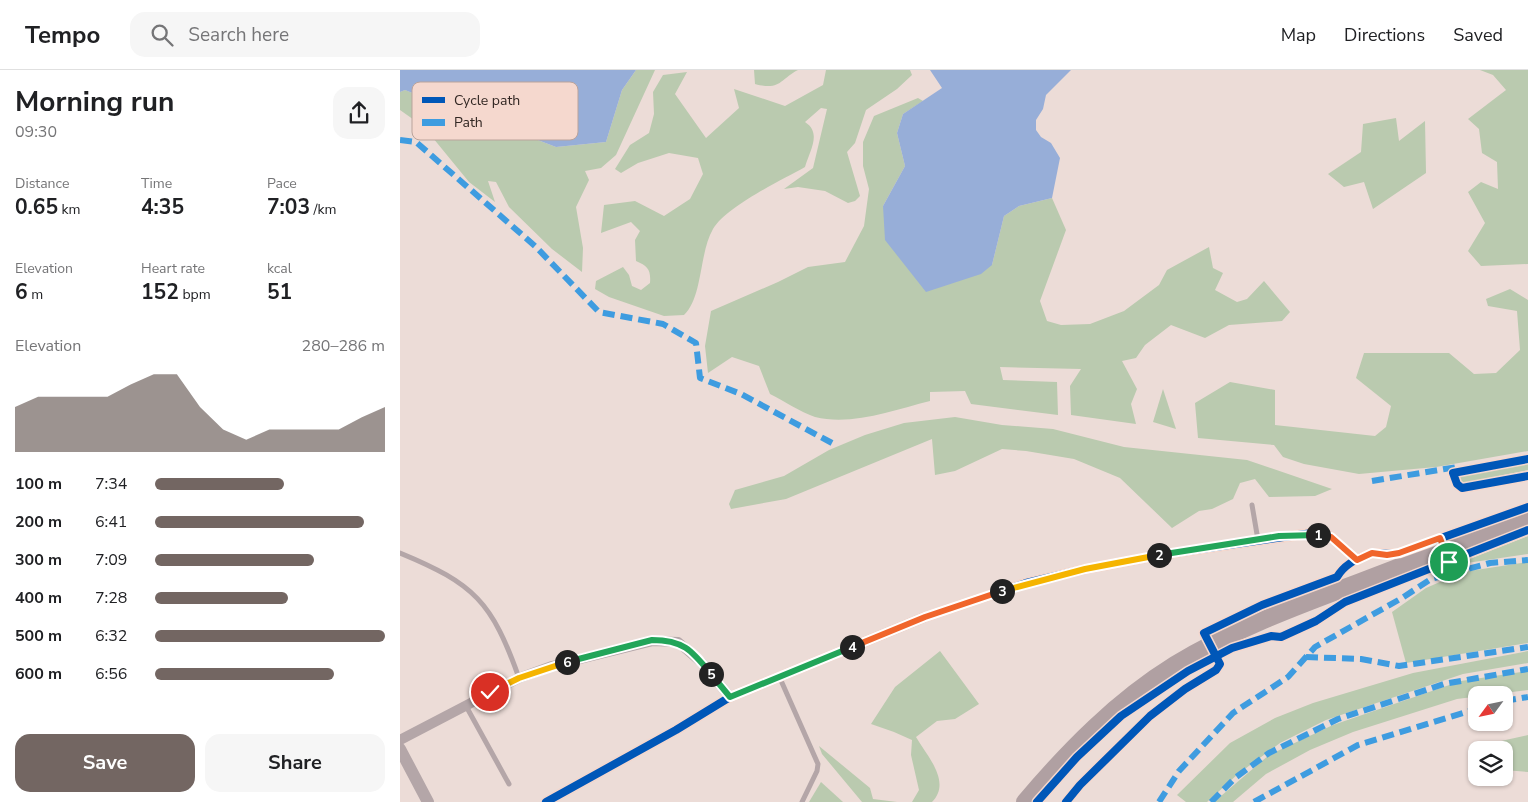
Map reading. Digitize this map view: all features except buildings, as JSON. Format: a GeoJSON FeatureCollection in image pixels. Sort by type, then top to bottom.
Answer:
{"type":"FeatureCollection","features":[{"type":"Feature","properties":{"kind":"highway"},"geometry":{"type":"LineString","coordinates":[[1025,802],[1057,764],[1103,720],[1174,666],[1210,645],[1291,608],[1528,518]]}},
{"type":"Feature","properties":{"kind":"street"},"geometry":{"type":"LineString","coordinates":[[546,802],[676,730],[730,697],[925,617],[1026,583],[1139,559],[1312,533]]}},
{"type":"Feature","properties":{"kind":"street"},"geometry":{"type":"LineString","coordinates":[[400,740],[519,678],[652,640],[678,642],[701,662],[730,697]]}},
{"type":"Feature","properties":{"kind":"street"},"geometry":{"type":"LineString","coordinates":[[400,749],[428,802]]}},
{"type":"Feature","properties":{"kind":"lane"},"geometry":{"type":"LineString","coordinates":[[1252,505],[1258,540]]}},
{"type":"Feature","properties":{"kind":"lane"},"geometry":{"type":"LineString","coordinates":[[400,553],[454,577],[474,594],[490,613],[507,644],[519,678]]}},
{"type":"Feature","properties":{"kind":"lane"},"geometry":{"type":"LineString","coordinates":[[779,676],[818,764],[817,771],[802,802]]}},
{"type":"Feature","properties":{"kind":"lane"},"geometry":{"type":"LineString","coordinates":[[466,705],[508,784]]}},
{"type":"Feature","properties":{"kind":"green space"},"geometry":{"type":"Polygon","coordinates":[[[636,70],[655,70],[616,155],[601,168],[585,171],[589,180],[576,207],[583,248],[582,272],[552,249],[509,207],[496,182],[488,181],[495,202],[469,182],[435,140],[538,140],[556,147],[606,142],[622,90],[636,70]]]}},
{"type":"Feature","properties":{"kind":"green space"},"geometry":{"type":"Polygon","coordinates":[[[754,70],[798,70],[780,83],[764,86],[755,84],[754,70]]]}},
{"type":"Feature","properties":{"kind":"green space"},"geometry":{"type":"Polygon","coordinates":[[[826,70],[910,70],[912,75],[897,89],[866,110],[855,143],[847,152],[860,196],[855,201],[848,203],[825,191],[798,187],[784,189],[813,168],[827,109],[821,108],[805,122],[813,131],[814,137],[805,167],[742,203],[720,220],[713,229],[705,250],[695,297],[684,315],[664,316],[609,297],[595,289],[596,281],[623,267],[629,275],[632,286],[641,290],[650,283],[648,269],[636,261],[635,240],[640,231],[631,222],[601,233],[604,205],[635,201],[664,216],[690,199],[703,174],[698,158],[669,153],[638,163],[621,173],[615,169],[630,145],[649,133],[654,114],[653,92],[663,75],[687,72],[675,94],[706,138],[739,108],[734,89],[785,106],[823,85],[826,70]]]}},
{"type":"Feature","properties":{"kind":"green space"},"geometry":{"type":"Polygon","coordinates":[[[1480,70],[1528,70],[1528,264],[1481,266],[1468,251],[1485,223],[1468,192],[1481,182],[1498,189],[1497,162],[1482,153],[1479,129],[1468,119],[1506,90],[1493,75],[1480,70]]]}},
{"type":"Feature","properties":{"kind":"green space"},"geometry":{"type":"Polygon","coordinates":[[[405,90],[412,93],[412,118],[400,110],[400,92],[405,90]]]}},
{"type":"Feature","properties":{"kind":"green space"},"geometry":{"type":"Polygon","coordinates":[[[918,98],[923,101],[903,114],[897,133],[905,166],[883,206],[992,265],[1004,216],[1019,206],[1052,198],[1066,230],[1040,301],[1047,321],[1061,325],[1090,324],[1124,311],[1159,285],[1167,270],[1209,247],[1213,268],[1223,273],[1215,290],[1237,302],[1247,299],[1264,281],[1290,312],[1282,321],[1229,325],[1205,338],[1171,325],[1145,345],[1136,358],[1122,361],[1137,389],[1131,404],[1136,424],[1071,415],[1070,386],[1081,369],[1000,367],[1003,380],[1057,382],[1058,415],[971,404],[965,391],[930,392],[930,401],[873,416],[844,420],[815,417],[770,394],[759,366],[732,357],[708,373],[705,346],[711,311],[808,267],[845,262],[864,226],[869,189],[863,166],[863,142],[874,116],[918,98]]]}},
{"type":"Feature","properties":{"kind":"green space"},"geometry":{"type":"Polygon","coordinates":[[[1396,118],[1399,141],[1425,121],[1426,173],[1373,209],[1364,182],[1344,187],[1328,174],[1361,152],[1363,124],[1396,118]]]}},
{"type":"Feature","properties":{"kind":"green space"},"geometry":{"type":"Polygon","coordinates":[[[1510,289],[1528,300],[1528,451],[1436,467],[1359,474],[1304,464],[1283,457],[1274,445],[1198,438],[1195,403],[1230,382],[1275,390],[1275,425],[1375,436],[1386,427],[1391,406],[1356,378],[1364,353],[1449,353],[1474,374],[1496,373],[1520,350],[1517,311],[1488,306],[1486,299],[1510,289]]]}},
{"type":"Feature","properties":{"kind":"green space"},"geometry":{"type":"Polygon","coordinates":[[[1163,389],[1176,429],[1153,422],[1163,389]]]}},
{"type":"Feature","properties":{"kind":"green space"},"geometry":{"type":"Polygon","coordinates":[[[955,417],[1002,425],[1053,429],[1124,447],[1247,460],[1332,489],[1315,496],[1269,497],[1255,479],[1240,483],[1233,499],[1212,509],[1199,511],[1172,528],[1120,478],[1074,459],[1002,449],[955,471],[935,475],[932,439],[786,499],[731,509],[729,504],[735,490],[784,476],[829,450],[865,435],[904,423],[955,417]]]}},
{"type":"Feature","properties":{"kind":"green space"},"geometry":{"type":"Polygon","coordinates":[[[1528,462],[1528,470],[1464,483],[1458,479],[1458,475],[1528,462]]]}},
{"type":"Feature","properties":{"kind":"green space"},"geometry":{"type":"Polygon","coordinates":[[[1528,536],[1528,554],[1460,564],[1434,573],[1528,536]]]}},
{"type":"Feature","properties":{"kind":"green space"},"geometry":{"type":"Polygon","coordinates":[[[1528,562],[1528,643],[1406,663],[1392,612],[1426,588],[1463,572],[1528,562]]]}},
{"type":"Feature","properties":{"kind":"green space"},"geometry":{"type":"Polygon","coordinates":[[[940,651],[979,704],[955,719],[937,721],[916,737],[936,769],[939,786],[938,794],[932,802],[912,802],[919,790],[911,755],[912,740],[871,724],[895,687],[940,651]]]}},
{"type":"Feature","properties":{"kind":"green space"},"geometry":{"type":"Polygon","coordinates":[[[1528,651],[1528,663],[1463,674],[1326,720],[1280,743],[1238,774],[1207,802],[1186,802],[1177,795],[1230,743],[1275,718],[1313,703],[1413,673],[1528,651]]]}},
{"type":"Feature","properties":{"kind":"green space"},"geometry":{"type":"Polygon","coordinates":[[[1528,671],[1528,690],[1513,692],[1513,686],[1468,686],[1468,698],[1457,699],[1353,732],[1310,750],[1266,774],[1233,802],[1214,802],[1269,755],[1333,725],[1461,681],[1528,671]]]}},
{"type":"Feature","properties":{"kind":"green space"},"geometry":{"type":"Polygon","coordinates":[[[1528,735],[1528,772],[1513,771],[1513,741],[1501,741],[1528,735]]]}},
{"type":"Feature","properties":{"kind":"green space"},"geometry":{"type":"Polygon","coordinates":[[[819,746],[870,788],[873,799],[897,802],[862,802],[822,754],[819,746]]]}},
{"type":"Feature","properties":{"kind":"green space"},"geometry":{"type":"Polygon","coordinates":[[[821,782],[843,802],[809,802],[821,782]]]}},
{"type":"Feature","properties":{"kind":"water"},"geometry":{"type":"Polygon","coordinates":[[[400,70],[636,70],[622,90],[606,142],[556,147],[538,140],[578,140],[578,82],[412,82],[412,93],[405,90],[400,92],[400,70]]]}},
{"type":"Feature","properties":{"kind":"water"},"geometry":{"type":"Polygon","coordinates":[[[930,70],[1071,70],[1046,95],[1043,109],[1036,120],[1036,130],[1041,137],[1051,143],[1060,158],[1052,198],[1019,206],[1004,216],[992,265],[981,274],[926,292],[885,240],[883,206],[905,166],[897,133],[903,114],[942,88],[930,70]]]}},
{"type":"Feature","properties":{"kind":"marked path"},"geometry":{"type":"LineString","coordinates":[[400,140],[416,142],[535,246],[599,312],[663,324],[696,343],[700,378],[741,394],[832,443]]}},
{"type":"Feature","properties":{"kind":"marked path"},"geometry":{"type":"LineString","coordinates":[[1372,481],[1457,467]]}},
{"type":"Feature","properties":{"kind":"marked path"},"geometry":{"type":"LineString","coordinates":[[1159,802],[1179,771],[1233,713],[1288,677],[1315,647],[1402,598],[1431,579],[1490,563],[1528,560]]}},
{"type":"Feature","properties":{"kind":"marked path"},"geometry":{"type":"LineString","coordinates":[[1306,657],[1361,659],[1399,666],[1528,647]]}},
{"type":"Feature","properties":{"kind":"marked path"},"geometry":{"type":"LineString","coordinates":[[1211,802],[1235,778],[1269,753],[1338,719],[1444,684],[1528,669]]}},
{"type":"Feature","properties":{"kind":"marked path"},"geometry":{"type":"LineString","coordinates":[[1513,700],[1528,697]]}},
{"type":"Feature","properties":{"kind":"marked path"},"geometry":{"type":"LineString","coordinates":[[1254,802],[1358,745],[1468,711]]}},
{"type":"Feature","properties":{"kind":"cycle path"},"geometry":{"type":"LineString","coordinates":[[1528,459],[1453,473],[1457,484],[1462,488],[1528,476]]}},
{"type":"Feature","properties":{"kind":"cycle path"},"geometry":{"type":"LineString","coordinates":[[1066,802],[1080,785],[1150,716],[1185,689],[1216,670],[1220,664],[1204,633],[1262,605],[1337,577],[1347,566],[1365,556],[1373,553],[1399,553],[1528,507]]}},
{"type":"Feature","properties":{"kind":"cycle path"},"geometry":{"type":"LineString","coordinates":[[1037,802],[1077,757],[1121,716],[1188,671],[1232,648],[1271,636],[1281,637],[1316,621],[1345,602],[1528,530]]}},
{"type":"Feature","properties":{"kind":"cycle path"},"geometry":{"type":"LineString","coordinates":[[546,802],[676,730],[730,697],[925,617],[1026,583],[1085,569],[1167,554],[1312,533],[1331,537],[1357,560]]}},
{"type":"Feature","properties":{"kind":"route"},"geometry":{"type":"LineString","coordinates":[[490,692],[519,678],[552,666],[652,640],[665,640],[678,642],[701,662],[730,697],[925,617],[1026,583],[1085,569],[1279,536],[1312,533],[1331,537],[1347,549],[1357,560],[1372,553],[1387,555],[1399,553],[1440,538],[1449,562]]}}]}
